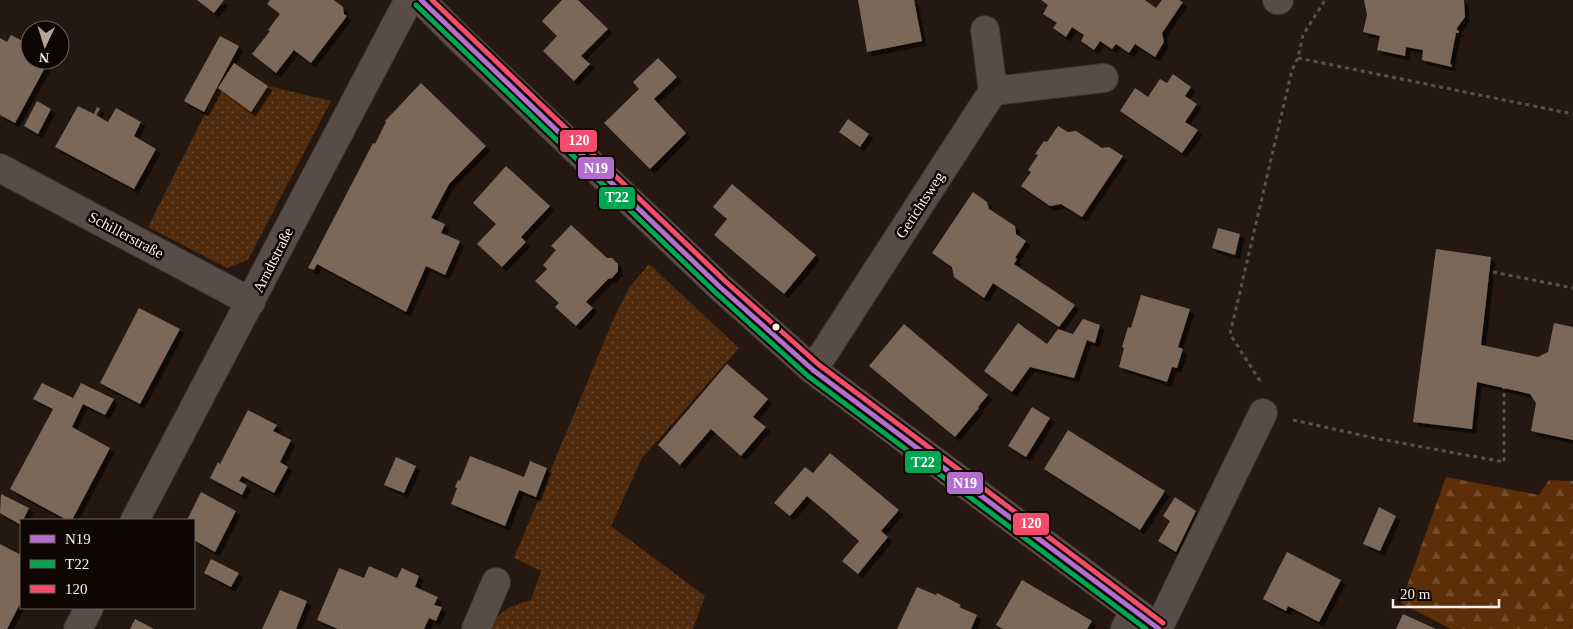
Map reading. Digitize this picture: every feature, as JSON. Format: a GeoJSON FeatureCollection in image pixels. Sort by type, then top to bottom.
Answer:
{"type":"FeatureCollection","features":[{"type":"Feature","properties":{"kind":"main road"},"geometry":{"type":"LineString","coordinates":[[421,0],[720,287],[813,370],[1129,620],[1159,629]]}},
{"type":"Feature","properties":{"kind":"street","name":"Arndtstraße"},"geometry":{"type":"LineString","coordinates":[[137,519],[404,9],[411,0]]}},
{"type":"Feature","properties":{"kind":"street"},"geometry":{"type":"LineString","coordinates":[[985,30],[993,91],[1104,78]]}},
{"type":"Feature","properties":{"kind":"street","name":"Gerichtsweg"},"geometry":{"type":"LineString","coordinates":[[813,370],[993,91]]}},
{"type":"Feature","properties":{"kind":"street","name":"Schillerstraße"},"geometry":{"type":"LineString","coordinates":[[0,168],[251,302]]}},
{"type":"Feature","properties":{"kind":"street"},"geometry":{"type":"LineString","coordinates":[[1159,629],[1263,413]]}},
{"type":"Feature","properties":{"kind":"street"},"geometry":{"type":"LineString","coordinates":[[476,629],[496,582]]}},
{"type":"Feature","properties":{"kind":"street"},"geometry":{"type":"LineString","coordinates":[[78,629],[88,609]]}},
{"type":"Feature","properties":{"kind":"path"},"geometry":{"type":"LineString","coordinates":[[1325,0],[1303,35],[1298,58],[1292,70],[1230,334],[1262,385],[1263,413],[1374,438],[1504,462],[1504,388]]}},
{"type":"Feature","properties":{"kind":"path"},"geometry":{"type":"LineString","coordinates":[[1298,58],[1573,114]]}},
{"type":"Feature","properties":{"kind":"path"},"geometry":{"type":"LineString","coordinates":[[1493,272],[1573,288]]}},
{"type":"Feature","properties":{"kind":"shaded area"},"geometry":{"type":"Polygon","coordinates":[[[268,86],[331,101],[248,260],[227,268],[148,227],[218,88],[251,111],[268,86]]]}},
{"type":"Feature","properties":{"kind":"shaded area"},"geometry":{"type":"Polygon","coordinates":[[[649,264],[739,348],[642,458],[611,526],[705,596],[693,629],[491,629],[498,617],[507,609],[531,600],[541,571],[514,558],[614,318],[629,288],[649,264]]]}},
{"type":"Feature","properties":{"kind":"green space"},"geometry":{"type":"Polygon","coordinates":[[[1446,477],[1539,495],[1549,480],[1573,481],[1573,629],[1451,629],[1401,603],[1446,477]]]}},
{"type":"Feature","properties":{"kind":"building"},"geometry":{"type":"Polygon","coordinates":[[[197,0],[224,0],[214,13],[197,0]]]}},
{"type":"Feature","properties":{"kind":"building"},"geometry":{"type":"Polygon","coordinates":[[[270,0],[334,0],[343,7],[344,14],[347,16],[311,63],[294,50],[276,73],[252,54],[270,31],[268,30],[280,14],[267,4],[270,0]]]}},
{"type":"Feature","properties":{"kind":"building"},"geometry":{"type":"Polygon","coordinates":[[[562,0],[578,0],[608,29],[581,56],[590,64],[574,81],[543,51],[557,36],[542,21],[562,0]]]}},
{"type":"Feature","properties":{"kind":"building"},"geometry":{"type":"Polygon","coordinates":[[[858,0],[914,0],[922,41],[867,52],[858,0]]]}},
{"type":"Feature","properties":{"kind":"building"},"geometry":{"type":"Polygon","coordinates":[[[1041,0],[1145,0],[1156,8],[1162,0],[1179,0],[1183,2],[1162,33],[1164,42],[1155,57],[1135,44],[1129,53],[1116,44],[1112,49],[1100,41],[1094,50],[1081,41],[1084,35],[1072,27],[1066,37],[1053,28],[1057,23],[1043,14],[1048,5],[1041,0]]]}},
{"type":"Feature","properties":{"kind":"building"},"geometry":{"type":"Polygon","coordinates":[[[1364,0],[1464,0],[1465,17],[1457,28],[1459,33],[1456,33],[1450,64],[1452,67],[1422,60],[1423,50],[1406,47],[1405,56],[1377,50],[1380,36],[1363,32],[1367,15],[1364,0]]]}},
{"type":"Feature","properties":{"kind":"building"},"geometry":{"type":"Polygon","coordinates":[[[11,35],[20,40],[20,70],[44,70],[15,123],[0,115],[0,38],[7,42],[11,35]]]}},
{"type":"Feature","properties":{"kind":"building"},"geometry":{"type":"Polygon","coordinates":[[[220,36],[239,46],[204,112],[184,101],[220,36]]]}},
{"type":"Feature","properties":{"kind":"building"},"geometry":{"type":"Polygon","coordinates":[[[658,58],[677,77],[654,99],[686,133],[650,169],[604,123],[639,89],[633,82],[658,58]]]}},
{"type":"Feature","properties":{"kind":"building"},"geometry":{"type":"Polygon","coordinates":[[[234,63],[268,86],[251,112],[218,88],[234,63]]]}},
{"type":"Feature","properties":{"kind":"building"},"geometry":{"type":"Polygon","coordinates":[[[1173,74],[1191,87],[1185,96],[1197,104],[1185,122],[1198,130],[1182,153],[1120,111],[1135,88],[1148,97],[1160,79],[1167,83],[1173,74]]]}},
{"type":"Feature","properties":{"kind":"building"},"geometry":{"type":"Polygon","coordinates":[[[421,83],[486,146],[449,184],[431,218],[445,224],[441,233],[460,241],[445,275],[426,266],[406,312],[317,264],[314,270],[308,268],[373,143],[375,144],[385,121],[421,83]]]}},
{"type":"Feature","properties":{"kind":"building"},"geometry":{"type":"Polygon","coordinates":[[[37,101],[51,109],[38,134],[24,126],[37,101]]]}},
{"type":"Feature","properties":{"kind":"building"},"geometry":{"type":"Polygon","coordinates":[[[78,106],[94,114],[97,107],[100,109],[96,115],[108,122],[116,108],[141,122],[134,136],[156,149],[134,189],[55,147],[78,106]]]}},
{"type":"Feature","properties":{"kind":"building"},"geometry":{"type":"Polygon","coordinates":[[[848,119],[869,134],[860,147],[839,132],[848,119]]]}},
{"type":"Feature","properties":{"kind":"building"},"geometry":{"type":"Polygon","coordinates":[[[1058,126],[1068,132],[1076,131],[1102,148],[1109,147],[1123,156],[1082,217],[1061,204],[1050,206],[1021,186],[1031,172],[1028,170],[1038,155],[1035,154],[1044,141],[1047,142],[1058,126]]]}},
{"type":"Feature","properties":{"kind":"building"},"geometry":{"type":"Polygon","coordinates":[[[506,166],[550,206],[521,237],[526,242],[502,267],[477,244],[496,224],[473,203],[506,166]]]}},
{"type":"Feature","properties":{"kind":"building"},"geometry":{"type":"Polygon","coordinates":[[[732,184],[816,255],[784,294],[714,235],[727,219],[713,207],[732,184]]]}},
{"type":"Feature","properties":{"kind":"building"},"geometry":{"type":"Polygon","coordinates":[[[973,192],[987,202],[989,209],[1015,226],[1016,234],[1026,241],[1015,258],[1017,259],[1014,264],[1075,305],[1059,327],[993,283],[984,298],[954,277],[952,267],[932,253],[973,192]]]}},
{"type":"Feature","properties":{"kind":"building"},"geometry":{"type":"Polygon","coordinates":[[[571,225],[607,258],[612,258],[618,264],[618,271],[586,302],[593,308],[576,326],[555,307],[559,303],[535,281],[547,269],[543,265],[556,250],[551,246],[571,225]]]}},
{"type":"Feature","properties":{"kind":"building"},"geometry":{"type":"Polygon","coordinates":[[[1218,228],[1240,234],[1235,255],[1212,248],[1218,228]]]}},
{"type":"Feature","properties":{"kind":"building"},"geometry":{"type":"Polygon","coordinates":[[[1436,249],[1491,257],[1481,345],[1538,357],[1548,352],[1554,323],[1573,327],[1573,440],[1531,431],[1536,403],[1530,394],[1477,382],[1472,429],[1413,422],[1436,249]]]}},
{"type":"Feature","properties":{"kind":"building"},"geometry":{"type":"Polygon","coordinates":[[[1141,295],[1190,309],[1178,347],[1183,349],[1177,368],[1172,367],[1167,382],[1119,367],[1128,327],[1131,328],[1141,295]]]}},
{"type":"Feature","properties":{"kind":"building"},"geometry":{"type":"Polygon","coordinates":[[[139,308],[180,329],[140,404],[100,383],[139,308]]]}},
{"type":"Feature","properties":{"kind":"building"},"geometry":{"type":"Polygon","coordinates":[[[1083,319],[1100,325],[1095,343],[1087,340],[1074,378],[1030,367],[1012,392],[984,371],[1018,323],[1047,344],[1058,329],[1073,334],[1083,319]]]}},
{"type":"Feature","properties":{"kind":"building"},"geometry":{"type":"Polygon","coordinates":[[[904,324],[988,395],[955,437],[869,366],[904,324]]]}},
{"type":"Feature","properties":{"kind":"building"},"geometry":{"type":"Polygon","coordinates":[[[727,364],[768,399],[753,417],[766,427],[741,456],[711,429],[680,465],[658,445],[727,364]]]}},
{"type":"Feature","properties":{"kind":"building"},"geometry":{"type":"Polygon","coordinates":[[[42,383],[73,398],[81,383],[114,399],[105,415],[83,404],[72,427],[110,448],[73,519],[65,519],[10,489],[53,409],[33,399],[42,383]]]}},
{"type":"Feature","properties":{"kind":"building"},"geometry":{"type":"Polygon","coordinates":[[[1032,407],[1050,418],[1026,457],[1008,446],[1032,407]]]}},
{"type":"Feature","properties":{"kind":"building"},"geometry":{"type":"Polygon","coordinates":[[[248,410],[277,425],[273,431],[291,440],[280,462],[288,467],[274,493],[242,476],[239,481],[247,485],[242,495],[210,478],[218,462],[220,464],[248,410]]]}},
{"type":"Feature","properties":{"kind":"building"},"geometry":{"type":"Polygon","coordinates":[[[1068,430],[1165,491],[1140,530],[1044,469],[1068,430]]]}},
{"type":"Feature","properties":{"kind":"building"},"geometry":{"type":"Polygon","coordinates":[[[830,453],[899,510],[881,531],[888,537],[858,574],[842,561],[859,541],[807,496],[790,516],[774,503],[805,467],[813,473],[830,453]]]}},
{"type":"Feature","properties":{"kind":"building"},"geometry":{"type":"Polygon","coordinates":[[[470,456],[524,477],[530,461],[547,468],[536,497],[519,490],[505,526],[451,504],[457,488],[455,487],[458,480],[460,481],[470,456]]]}},
{"type":"Feature","properties":{"kind":"building"},"geometry":{"type":"Polygon","coordinates":[[[396,457],[416,466],[404,493],[384,485],[396,457]]]}},
{"type":"Feature","properties":{"kind":"building"},"geometry":{"type":"Polygon","coordinates":[[[201,492],[236,511],[215,552],[195,541],[195,519],[188,519],[201,492]]]}},
{"type":"Feature","properties":{"kind":"building"},"geometry":{"type":"Polygon","coordinates":[[[1,494],[29,508],[24,519],[20,519],[20,524],[0,513],[1,494]]]}},
{"type":"Feature","properties":{"kind":"building"},"geometry":{"type":"Polygon","coordinates":[[[1175,497],[1196,511],[1176,552],[1158,541],[1170,521],[1163,516],[1175,497]]]}},
{"type":"Feature","properties":{"kind":"building"},"geometry":{"type":"Polygon","coordinates":[[[1379,507],[1396,516],[1380,551],[1363,544],[1379,507]]]}},
{"type":"Feature","properties":{"kind":"building"},"geometry":{"type":"Polygon","coordinates":[[[0,544],[20,554],[20,604],[7,629],[0,629],[0,544]]]}},
{"type":"Feature","properties":{"kind":"building"},"geometry":{"type":"Polygon","coordinates":[[[1287,552],[1341,580],[1319,622],[1288,606],[1286,611],[1263,599],[1287,552]]]}},
{"type":"Feature","properties":{"kind":"building"},"geometry":{"type":"Polygon","coordinates":[[[211,559],[239,573],[231,587],[204,573],[211,559]]]}},
{"type":"Feature","properties":{"kind":"building"},"geometry":{"type":"Polygon","coordinates":[[[369,566],[397,578],[402,568],[419,576],[415,587],[438,597],[434,605],[442,607],[436,621],[429,618],[424,629],[338,629],[317,620],[339,568],[364,578],[369,566]]]}},
{"type":"Feature","properties":{"kind":"building"},"geometry":{"type":"Polygon","coordinates":[[[1022,580],[1092,621],[1087,629],[1003,629],[996,625],[1022,580]]]}},
{"type":"Feature","properties":{"kind":"building"},"geometry":{"type":"Polygon","coordinates":[[[917,587],[936,595],[937,593],[961,605],[959,607],[977,615],[971,629],[897,629],[917,587]]]}},
{"type":"Feature","properties":{"kind":"building"},"geometry":{"type":"Polygon","coordinates":[[[280,590],[307,601],[296,629],[262,629],[280,590]]]}},
{"type":"Feature","properties":{"kind":"building"},"geometry":{"type":"Polygon","coordinates":[[[1403,614],[1436,629],[1396,629],[1403,614]]]}},
{"type":"Feature","properties":{"kind":"building"},"geometry":{"type":"Polygon","coordinates":[[[135,619],[154,629],[130,629],[135,619]]]}},
{"type":"Feature","properties":{"kind":"transit line","name":"N19"},"geometry":{"type":"LineString","coordinates":[[421,0],[720,287],[813,370],[1159,629]]}},
{"type":"Feature","properties":{"kind":"transit line","name":"120"},"geometry":{"type":"LineString","coordinates":[[432,0],[725,281],[818,364],[1163,623]]}},
{"type":"Feature","properties":{"kind":"transit line","name":"T22"},"geometry":{"type":"LineString","coordinates":[[416,5],[715,292],[808,376],[1146,629]]}}]}
